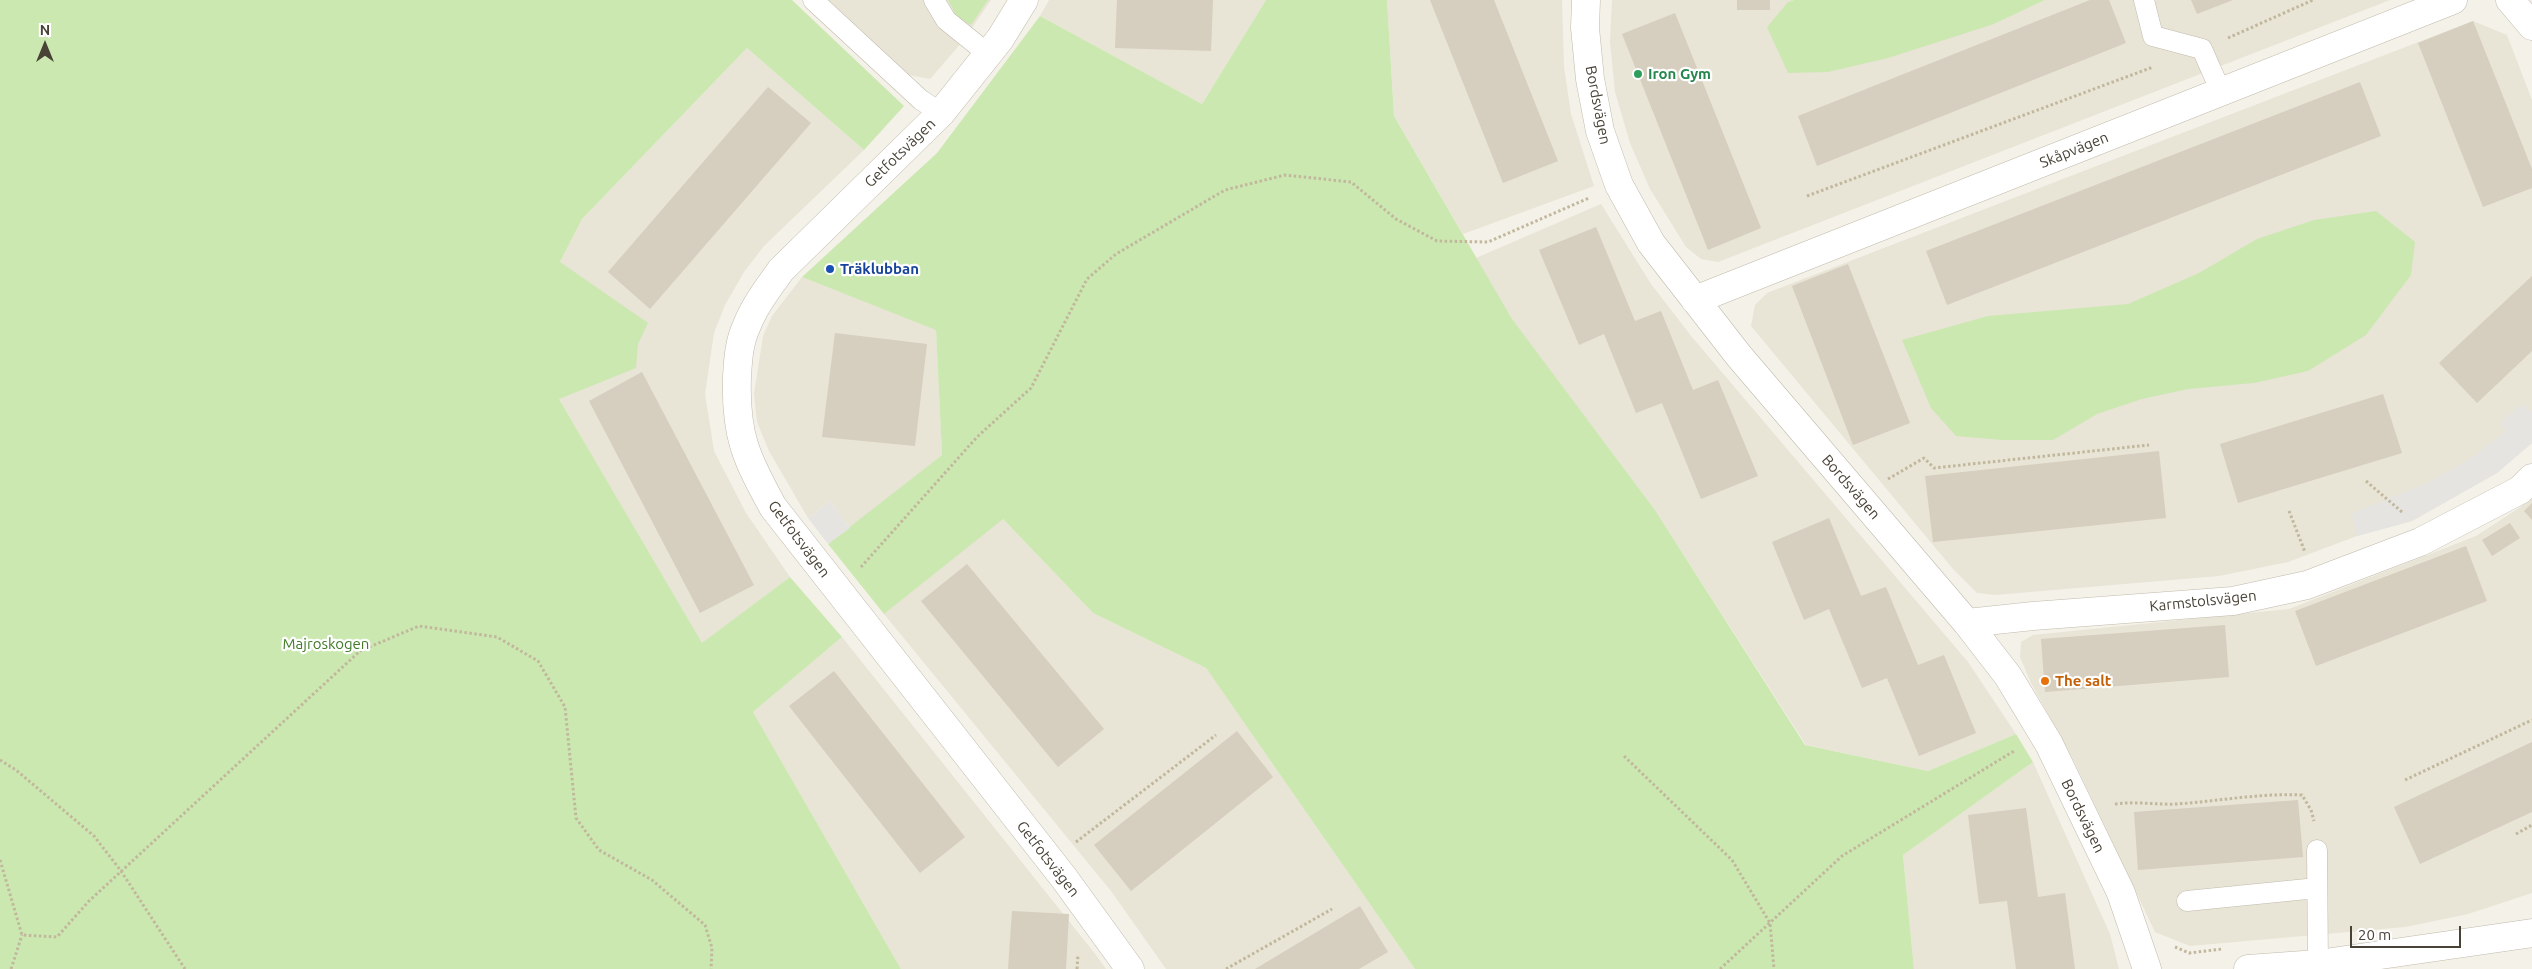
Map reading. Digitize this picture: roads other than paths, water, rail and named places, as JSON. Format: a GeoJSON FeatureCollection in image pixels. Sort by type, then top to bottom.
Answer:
{"type":"FeatureCollection","features":[{"type":"Feature","properties":{"kind":"street","name":"Getfotsvägen"},"geometry":{"type":"LineString","coordinates":[[1024,0],[988,54],[941,113],[781,270],[759,300],[750,318],[738,355],[736,398],[739,432],[751,467],[773,507],[1064,878],[1130,969]]}},
{"type":"Feature","properties":{"kind":"street","name":"Bordsvägen"},"geometry":{"type":"LineString","coordinates":[[1586,0],[1585,28],[1590,78],[1600,131],[1619,185],[1651,243],[1739,356],[1967,623],[2008,676],[2043,734],[2121,893],[2147,969]]}},
{"type":"Feature","properties":{"kind":"street","name":"Skåpvägen"},"geometry":{"type":"LineString","coordinates":[[1695,300],[2454,0]]}},
{"type":"Feature","properties":{"kind":"street"},"geometry":{"type":"LineString","coordinates":[[2511,0],[2532,26]]}},
{"type":"Feature","properties":{"kind":"street","name":"Karmstolsvägen"},"geometry":{"type":"LineString","coordinates":[[1967,623],[2033,616],[2233,601],[2307,585],[2420,542],[2520,490],[2532,478]]}},
{"type":"Feature","properties":{"kind":"street"},"geometry":{"type":"LineString","coordinates":[[2254,969],[2318,964],[2532,933]]}},
{"type":"Feature","properties":{"kind":"lane"},"geometry":{"type":"LineString","coordinates":[[813,0],[921,100],[941,113]]}},
{"type":"Feature","properties":{"kind":"lane"},"geometry":{"type":"LineString","coordinates":[[934,0],[946,20],[988,54]]}},
{"type":"Feature","properties":{"kind":"lane"},"geometry":{"type":"LineString","coordinates":[[2144,0],[2153,36],[2202,49],[2221,92]]}},
{"type":"Feature","properties":{"kind":"lane"},"geometry":{"type":"LineString","coordinates":[[2317,850],[2318,964]]}},
{"type":"Feature","properties":{"kind":"lane"},"geometry":{"type":"LineString","coordinates":[[2187,901],[2317,888]]}},
{"type":"Feature","properties":{"kind":"place","name":"Iron Gym"},"geometry":{"type":"Point","coordinates":[1638,74]}},
{"type":"Feature","properties":{"kind":"place","name":"Träklubban"},"geometry":{"type":"Point","coordinates":[830,269]}},
{"type":"Feature","properties":{"kind":"place","name":"The salt"},"geometry":{"type":"Point","coordinates":[2045,681]}},
{"type":"Feature","properties":{"kind":"park label","name":"Majroskogen"},"geometry":{"type":"Point","coordinates":[326,644]}}]}
